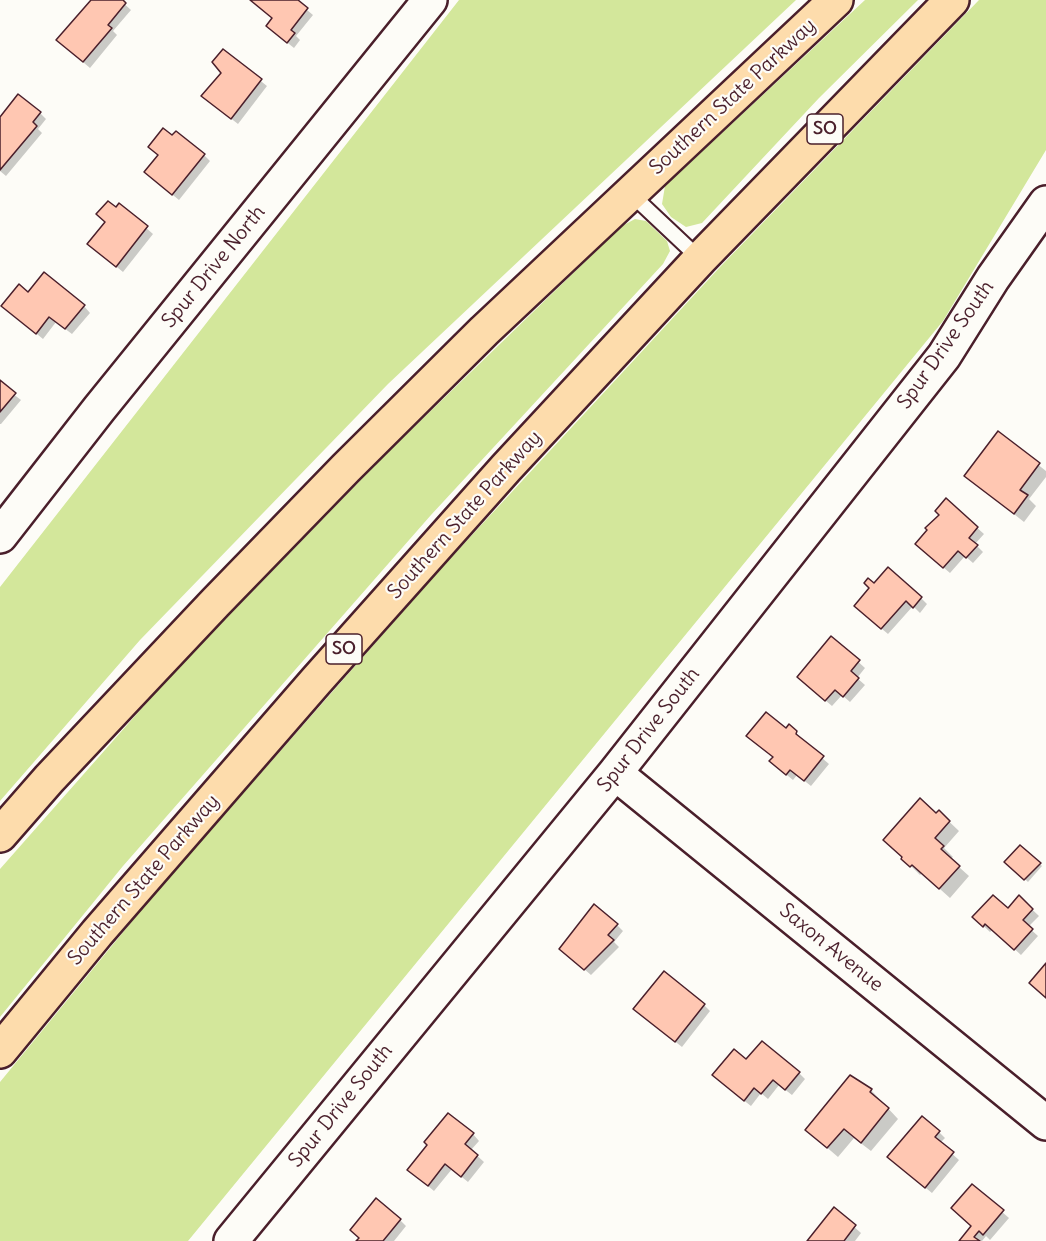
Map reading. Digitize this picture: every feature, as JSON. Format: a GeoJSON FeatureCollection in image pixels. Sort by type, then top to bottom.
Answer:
{"type":"FeatureCollection","features":[{"type":"Feature","properties":{"kind":"highway","name":"Southern State Parkway"},"geometry":{"type":"LineString","coordinates":[[0,835],[168,653],[346,468],[484,331],[836,0]]}},
{"type":"Feature","properties":{"kind":"highway","name":"Southern State Parkway"},"geometry":{"type":"LineString","coordinates":[[0,1051],[97,933],[316,681],[506,468],[700,259],[952,0]]}},
{"type":"Feature","properties":{"kind":"street","name":"Spur Drive North"},"geometry":{"type":"LineString","coordinates":[[0,536],[99,409],[430,0]]}},
{"type":"Feature","properties":{"kind":"street","name":"Spur Drive South"},"geometry":{"type":"LineString","coordinates":[[231,1241],[615,773],[944,356],[993,278],[1046,203]]}},
{"type":"Feature","properties":{"kind":"street","name":"Saxon Avenue"},"geometry":{"type":"LineString","coordinates":[[615,773],[1046,1123]]}},
{"type":"Feature","properties":{"kind":"lane"},"geometry":{"type":"LineString","coordinates":[[631,194],[700,259]]}},
{"type":"Feature","properties":{"kind":"green space"},"geometry":{"type":"Polygon","coordinates":[[[459,0],[796,0],[388,384],[140,640],[0,801],[0,587],[459,0]]]}},
{"type":"Feature","properties":{"kind":"green space"},"geometry":{"type":"Polygon","coordinates":[[[865,0],[918,0],[819,98],[702,223],[686,227],[671,217],[662,204],[665,186],[865,0]]]}},
{"type":"Feature","properties":{"kind":"green space"},"geometry":{"type":"Polygon","coordinates":[[[979,0],[1046,0],[1046,150],[943,321],[188,1241],[0,1241],[0,1082],[152,897],[435,575],[721,266],[979,0]]]}},
{"type":"Feature","properties":{"kind":"green space"},"geometry":{"type":"Polygon","coordinates":[[[635,219],[646,221],[667,241],[670,251],[663,264],[431,515],[123,866],[0,1017],[0,869],[172,674],[381,459],[622,226],[635,219]]]}},
{"type":"Feature","properties":{"kind":"building"},"geometry":{"type":"Polygon","coordinates":[[[91,0],[123,0],[126,3],[108,25],[112,28],[83,62],[56,40],[91,0]]]}},
{"type":"Feature","properties":{"kind":"building"},"geometry":{"type":"Polygon","coordinates":[[[250,0],[298,0],[308,8],[291,30],[295,33],[287,43],[266,26],[272,18],[250,0]]]}},
{"type":"Feature","properties":{"kind":"building"},"geometry":{"type":"Polygon","coordinates":[[[223,49],[262,79],[231,119],[201,96],[221,73],[212,62],[223,49]]]}},
{"type":"Feature","properties":{"kind":"building"},"geometry":{"type":"Polygon","coordinates":[[[18,94],[41,112],[33,122],[37,126],[0,170],[0,117],[18,94]]]}},
{"type":"Feature","properties":{"kind":"building"},"geometry":{"type":"Polygon","coordinates":[[[163,128],[172,135],[176,131],[205,154],[172,195],[144,172],[158,155],[148,147],[163,128]]]}},
{"type":"Feature","properties":{"kind":"building"},"geometry":{"type":"Polygon","coordinates":[[[108,201],[116,207],[119,203],[148,226],[116,267],[87,244],[105,222],[96,214],[108,201]]]}},
{"type":"Feature","properties":{"kind":"building"},"geometry":{"type":"Polygon","coordinates":[[[44,272],[85,305],[65,329],[49,317],[36,334],[1,306],[19,284],[28,292],[44,272]]]}},
{"type":"Feature","properties":{"kind":"building"},"geometry":{"type":"Polygon","coordinates":[[[0,380],[16,393],[0,412],[0,380]]]}},
{"type":"Feature","properties":{"kind":"building"},"geometry":{"type":"Polygon","coordinates":[[[998,431],[1040,463],[1020,490],[1028,495],[1014,514],[964,476],[998,431]]]}},
{"type":"Feature","properties":{"kind":"building"},"geometry":{"type":"Polygon","coordinates":[[[946,498],[978,527],[969,538],[978,545],[966,558],[958,551],[943,568],[915,544],[927,530],[925,528],[939,515],[935,511],[946,498]]]}},
{"type":"Feature","properties":{"kind":"building"},"geometry":{"type":"Polygon","coordinates":[[[888,567],[922,597],[913,608],[906,601],[881,629],[854,606],[869,588],[864,583],[868,578],[874,583],[888,567]]]}},
{"type":"Feature","properties":{"kind":"building"},"geometry":{"type":"Polygon","coordinates":[[[831,636],[860,660],[851,671],[859,678],[843,697],[835,690],[825,701],[797,677],[831,636]]]}},
{"type":"Feature","properties":{"kind":"building"},"geometry":{"type":"Polygon","coordinates":[[[766,712],[786,728],[789,724],[797,731],[796,734],[824,756],[804,781],[790,770],[786,775],[769,761],[773,757],[746,736],[766,712]]]}},
{"type":"Feature","properties":{"kind":"building"},"geometry":{"type":"Polygon","coordinates":[[[920,798],[936,813],[939,810],[950,821],[935,838],[944,846],[941,849],[960,866],[939,889],[912,865],[910,867],[883,840],[920,798]]]}},
{"type":"Feature","properties":{"kind":"building"},"geometry":{"type":"Polygon","coordinates":[[[1020,845],[1041,863],[1024,880],[1004,862],[1020,845]]]}},
{"type":"Feature","properties":{"kind":"building"},"geometry":{"type":"Polygon","coordinates":[[[993,895],[1008,908],[1019,895],[1033,909],[1023,920],[1033,929],[1014,950],[985,924],[983,927],[972,917],[993,895]]]}},
{"type":"Feature","properties":{"kind":"building"},"geometry":{"type":"Polygon","coordinates":[[[594,904],[618,924],[608,935],[614,940],[584,970],[559,949],[594,904]]]}},
{"type":"Feature","properties":{"kind":"building"},"geometry":{"type":"Polygon","coordinates":[[[1046,963],[1046,998],[1029,983],[1046,963]]]}},
{"type":"Feature","properties":{"kind":"building"},"geometry":{"type":"Polygon","coordinates":[[[664,971],[705,1004],[675,1042],[633,1009],[664,971]]]}},
{"type":"Feature","properties":{"kind":"building"},"geometry":{"type":"Polygon","coordinates":[[[762,1041],[800,1072],[785,1090],[773,1080],[761,1094],[754,1088],[744,1101],[712,1075],[734,1049],[746,1059],[762,1041]]]}},
{"type":"Feature","properties":{"kind":"building"},"geometry":{"type":"Polygon","coordinates":[[[850,1075],[872,1089],[870,1092],[889,1108],[861,1143],[844,1129],[827,1148],[805,1130],[850,1075]]]}},
{"type":"Feature","properties":{"kind":"building"},"geometry":{"type":"Polygon","coordinates":[[[448,1113],[474,1133],[465,1144],[478,1155],[461,1177],[445,1164],[428,1186],[407,1170],[427,1145],[424,1142],[448,1113]]]}},
{"type":"Feature","properties":{"kind":"building"},"geometry":{"type":"Polygon","coordinates":[[[922,1116],[940,1131],[935,1137],[954,1152],[925,1188],[887,1157],[922,1116]]]}},
{"type":"Feature","properties":{"kind":"building"},"geometry":{"type":"Polygon","coordinates":[[[972,1184],[1004,1210],[983,1235],[979,1231],[974,1237],[980,1241],[959,1241],[971,1226],[951,1208],[972,1184]]]}},
{"type":"Feature","properties":{"kind":"building"},"geometry":{"type":"Polygon","coordinates":[[[376,1198],[401,1219],[383,1241],[356,1241],[359,1238],[350,1230],[376,1198]]]}},
{"type":"Feature","properties":{"kind":"building"},"geometry":{"type":"Polygon","coordinates":[[[834,1207],[856,1225],[844,1241],[807,1241],[834,1207]]]}}]}
